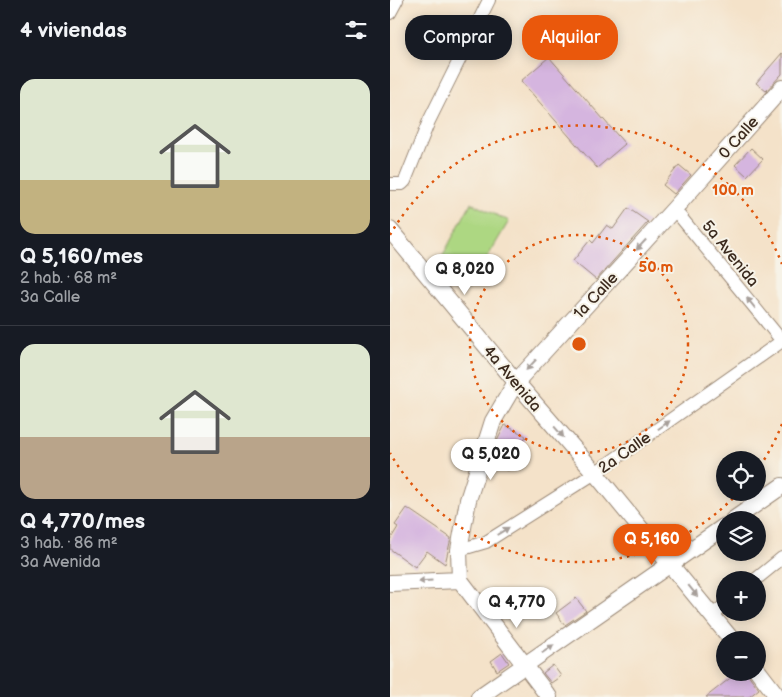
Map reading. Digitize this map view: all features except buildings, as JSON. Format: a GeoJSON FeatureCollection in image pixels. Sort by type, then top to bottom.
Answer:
{"type":"FeatureCollection","features":[{"type":"Feature","properties":{"kind":"street"},"geometry":{"type":"LineString","coordinates":[[390,13],[397,0]]}},
{"type":"Feature","properties":{"kind":"street"},"geometry":{"type":"LineString","coordinates":[[390,184],[398,185],[405,181],[429,120],[489,0]]}},
{"type":"Feature","properties":{"kind":"street","name":"0 Calle"},"geometry":{"type":"LineString","coordinates":[[674,209],[782,88]]}},
{"type":"Feature","properties":{"kind":"street","name":"5a Avenida"},"geometry":{"type":"LineString","coordinates":[[674,209],[782,341]]}},
{"type":"Feature","properties":{"kind":"street","name":"1a Calle"},"geometry":{"type":"LineString","coordinates":[[460,580],[459,550],[468,500],[493,421],[516,382],[674,209]]}},
{"type":"Feature","properties":{"kind":"street","name":"4a Avenida"},"geometry":{"type":"LineString","coordinates":[[390,230],[671,564],[725,631]]}},
{"type":"Feature","properties":{"kind":"street","name":"2a Calle"},"geometry":{"type":"LineString","coordinates":[[459,550],[486,542],[595,473],[782,341]]}},
{"type":"Feature","properties":{"kind":"street"},"geometry":{"type":"LineString","coordinates":[[746,511],[782,486]]}},
{"type":"Feature","properties":{"kind":"street"},"geometry":{"type":"LineString","coordinates":[[479,697],[716,532]]}},
{"type":"Feature","properties":{"kind":"street"},"geometry":{"type":"LineString","coordinates":[[766,571],[782,558]]}},
{"type":"Feature","properties":{"kind":"street"},"geometry":{"type":"LineString","coordinates":[[390,583],[460,580],[549,697]]}},
{"type":"Feature","properties":{"kind":"street"},"geometry":{"type":"LineString","coordinates":[[712,615],[716,612]]}},
{"type":"Feature","properties":{"kind":"street"},"geometry":{"type":"LineString","coordinates":[[766,681],[778,697]]}},
{"type":"Feature","properties":{"kind":"green space"},"geometry":{"type":"Polygon","coordinates":[[[471,203],[509,221],[468,290],[451,283],[437,266],[471,203]]]}}]}
